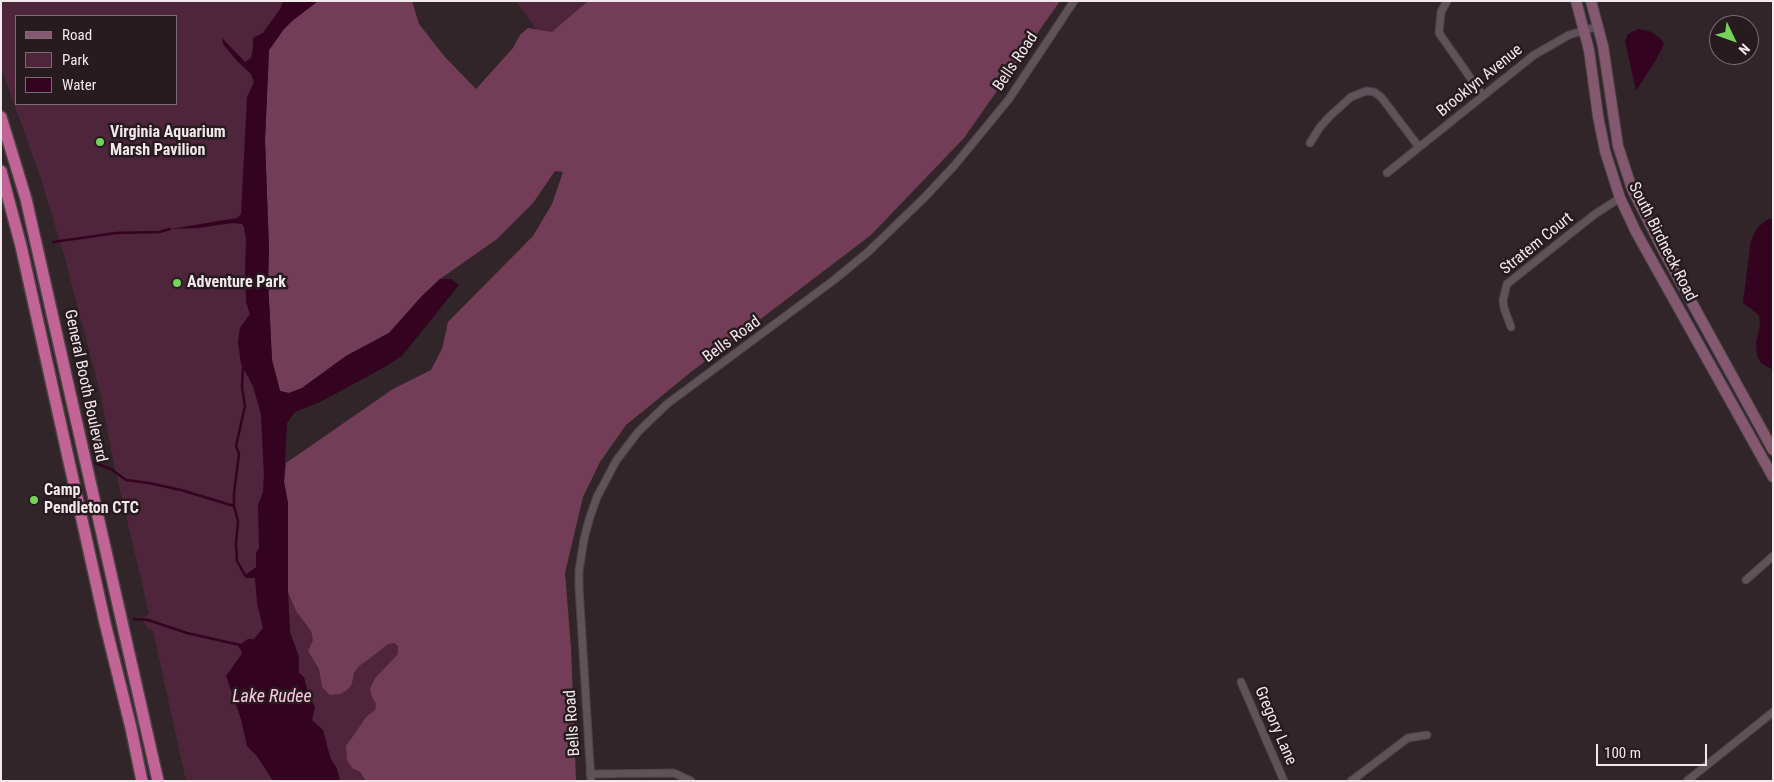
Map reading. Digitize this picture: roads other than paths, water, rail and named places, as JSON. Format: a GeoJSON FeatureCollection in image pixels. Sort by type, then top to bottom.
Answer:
{"type":"FeatureCollection","features":[{"type":"Feature","properties":{"kind":"highway","name":"General Booth Boulevard"},"geometry":{"type":"LineString","coordinates":[[1,117],[26,199],[158,781]]}},
{"type":"Feature","properties":{"kind":"highway","name":"General Booth Boulevard"},"geometry":{"type":"LineString","coordinates":[[1,171],[21,246],[142,781]]}},
{"type":"Feature","properties":{"kind":"main road","name":"South Birdneck Road"},"geometry":{"type":"LineString","coordinates":[[1576,1],[1585,31],[1592,67],[1598,116],[1605,151],[1620,198],[1636,232],[1773,477]]}},
{"type":"Feature","properties":{"kind":"main road","name":"South Birdneck Road"},"geometry":{"type":"LineString","coordinates":[[1590,1],[1599,26],[1617,140],[1632,189],[1660,244],[1773,450]]}},
{"type":"Feature","properties":{"kind":"street","name":"Bells Road"},"geometry":{"type":"LineString","coordinates":[[591,778],[578,587],[579,571],[589,520],[597,497],[616,461],[638,432],[667,404],[834,280],[868,252],[924,198],[960,159],[1009,98],[1074,1]]}},
{"type":"Feature","properties":{"kind":"street"},"geometry":{"type":"LineString","coordinates":[[1448,1],[1441,12],[1440,33],[1483,96]]}},
{"type":"Feature","properties":{"kind":"street","name":"Brooklyn Avenue"},"geometry":{"type":"LineString","coordinates":[[1387,173],[1534,55],[1569,35],[1599,26]]}},
{"type":"Feature","properties":{"kind":"street"},"geometry":{"type":"LineString","coordinates":[[1310,143],[1330,116],[1351,97],[1366,91],[1374,92],[1381,97],[1419,147]]}},
{"type":"Feature","properties":{"kind":"street","name":"Stratem Court"},"geometry":{"type":"LineString","coordinates":[[1510,327],[1503,300],[1507,284],[1587,220],[1620,198]]}},
{"type":"Feature","properties":{"kind":"street"},"geometry":{"type":"LineString","coordinates":[[1746,580],[1773,556]]}},
{"type":"Feature","properties":{"kind":"street","name":"Gregory Lane"},"geometry":{"type":"LineString","coordinates":[[1241,682],[1284,781]]}},
{"type":"Feature","properties":{"kind":"street"},"geometry":{"type":"LineString","coordinates":[[1686,781],[1773,712]]}},
{"type":"Feature","properties":{"kind":"street"},"geometry":{"type":"LineString","coordinates":[[1351,781],[1408,738],[1427,735]]}},
{"type":"Feature","properties":{"kind":"street"},"geometry":{"type":"LineString","coordinates":[[591,778],[674,773],[691,781]]}},
{"type":"Feature","properties":{"kind":"water","name":"Lake Rudee"},"geometry":{"type":"Polygon","coordinates":[[[283,1],[318,1],[284,29],[269,50],[265,140],[269,250],[268,280],[272,360],[280,391],[289,393],[302,388],[346,356],[389,333],[440,279],[451,279],[459,285],[402,356],[320,402],[295,412],[287,423],[284,482],[288,503],[290,632],[299,657],[299,673],[304,677],[309,697],[315,707],[312,720],[323,730],[330,757],[337,769],[340,781],[273,781],[257,756],[247,746],[241,719],[226,676],[241,655],[242,652],[238,646],[248,639],[254,639],[263,628],[257,603],[255,578],[245,578],[245,575],[256,567],[256,553],[259,548],[258,505],[263,492],[264,474],[261,414],[253,386],[241,364],[238,342],[240,328],[250,314],[246,302],[246,240],[242,224],[233,223],[198,228],[170,229],[237,218],[241,214],[247,97],[254,82],[251,74],[223,44],[222,38],[245,62],[251,58],[253,38],[263,33],[280,9],[283,1]]]}},
{"type":"Feature","properties":{"kind":"water"},"geometry":{"type":"Polygon","coordinates":[[[1638,29],[1649,31],[1660,38],[1664,44],[1636,91],[1625,41],[1628,34],[1638,29]]]}},
{"type":"Feature","properties":{"kind":"water"},"geometry":{"type":"Polygon","coordinates":[[[1768,219],[1773,219],[1773,370],[1761,363],[1757,356],[1756,343],[1760,325],[1759,315],[1743,303],[1751,240],[1757,228],[1768,219]]]}},
{"type":"Feature","properties":{"kind":"waterway"},"geometry":{"type":"LineString","coordinates":[[53,242],[116,233],[159,232],[170,229]]}},
{"type":"Feature","properties":{"kind":"waterway"},"geometry":{"type":"LineString","coordinates":[[234,506],[239,454],[236,446],[245,406],[242,387],[243,368]]}},
{"type":"Feature","properties":{"kind":"waterway"},"geometry":{"type":"LineString","coordinates":[[95,463],[111,469],[126,480],[181,490],[234,506],[238,521],[237,561],[245,575]]}},
{"type":"Feature","properties":{"kind":"waterway"},"geometry":{"type":"LineString","coordinates":[[134,619],[148,620],[187,633],[240,645]]}},
{"type":"Feature","properties":{"kind":"place","name":"Virginia Aquarium Marsh Pavilion"},"geometry":{"type":"Point","coordinates":[100,142]}},
{"type":"Feature","properties":{"kind":"place","name":"Adventure Park"},"geometry":{"type":"Point","coordinates":[177,283]}},
{"type":"Feature","properties":{"kind":"place","name":"Camp Pendleton CTC"},"geometry":{"type":"Point","coordinates":[34,500]}}]}
